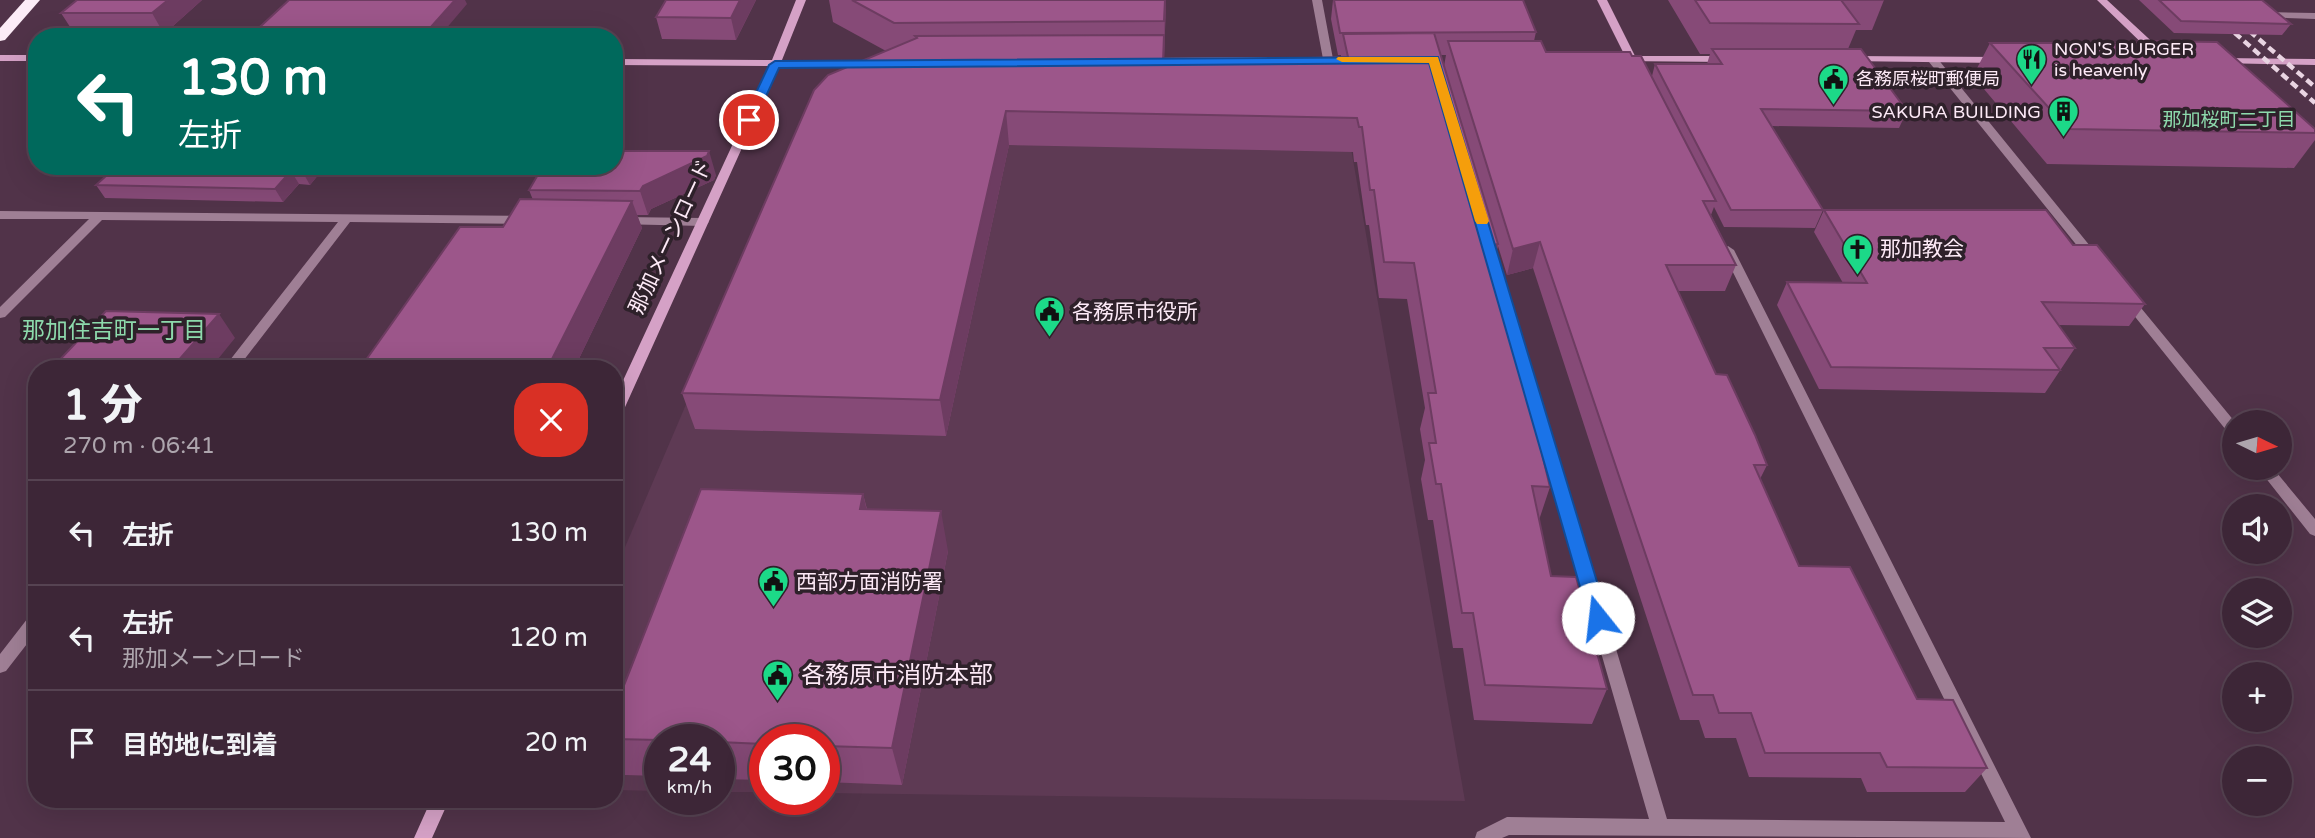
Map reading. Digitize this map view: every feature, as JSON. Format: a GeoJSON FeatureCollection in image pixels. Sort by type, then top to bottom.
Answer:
{"type":"FeatureCollection","features":[{"type":"Feature","properties":{"kind":"highway"},"geometry":{"type":"LineString","coordinates":[[0,37],[33,0]]}},
{"type":"Feature","properties":{"kind":"street","name":"那加メーンロード"},"geometry":{"type":"LineString","coordinates":[[623,396],[775,65],[801,0]]}},
{"type":"Feature","properties":{"kind":"street"},"geometry":{"type":"LineString","coordinates":[[1317,0],[1328,59]]}},
{"type":"Feature","properties":{"kind":"street"},"geometry":{"type":"LineString","coordinates":[[1602,0],[1634,65]]}},
{"type":"Feature","properties":{"kind":"street"},"geometry":{"type":"LineString","coordinates":[[2102,0],[2165,60],[2152,60]]}},
{"type":"Feature","properties":{"kind":"street"},"geometry":{"type":"LineString","coordinates":[[2247,0],[2265,15],[2315,16]]}},
{"type":"Feature","properties":{"kind":"street"},"geometry":{"type":"LineString","coordinates":[[0,58],[28,58]]}},
{"type":"Feature","properties":{"kind":"street"},"geometry":{"type":"LineString","coordinates":[[1132,61],[1289,59]]}},
{"type":"Feature","properties":{"kind":"street"},"geometry":{"type":"LineString","coordinates":[[1315,59],[1341,59]]}},
{"type":"Feature","properties":{"kind":"street"},"geometry":{"type":"LineString","coordinates":[[1605,59],[1634,65],[1741,59]]}},
{"type":"Feature","properties":{"kind":"street"},"geometry":{"type":"LineString","coordinates":[[1837,59],[2008,60]]}},
{"type":"Feature","properties":{"kind":"street"},"geometry":{"type":"LineString","coordinates":[[1933,60],[2106,273]]}},
{"type":"Feature","properties":{"kind":"street"},"geometry":{"type":"LineString","coordinates":[[2240,76],[2218,61],[2315,62]]}},
{"type":"Feature","properties":{"kind":"street"},"geometry":{"type":"LineString","coordinates":[[623,62],[879,64]]}},
{"type":"Feature","properties":{"kind":"street"},"geometry":{"type":"LineString","coordinates":[[0,215],[539,220]]}},
{"type":"Feature","properties":{"kind":"street"},"geometry":{"type":"LineString","coordinates":[[0,314],[100,215]]}},
{"type":"Feature","properties":{"kind":"street"},"geometry":{"type":"LineString","coordinates":[[237,360],[347,218]]}},
{"type":"Feature","properties":{"kind":"street"},"geometry":{"type":"LineString","coordinates":[[607,221],[703,222]]}},
{"type":"Feature","properties":{"kind":"street"},"geometry":{"type":"LineString","coordinates":[[1484,838],[1507,826],[2021,834],[1719,233]]}},
{"type":"Feature","properties":{"kind":"street"},"geometry":{"type":"LineString","coordinates":[[1500,283],[1660,827]]}},
{"type":"Feature","properties":{"kind":"street"},"geometry":{"type":"LineString","coordinates":[[2123,294],[2222,415]]}},
{"type":"Feature","properties":{"kind":"street"},"geometry":{"type":"LineString","coordinates":[[2275,480],[2315,530]]}},
{"type":"Feature","properties":{"kind":"street"},"geometry":{"type":"LineString","coordinates":[[0,666],[28,630]]}},
{"type":"Feature","properties":{"kind":"street"},"geometry":{"type":"LineString","coordinates":[[423,838],[436,808]]}},
{"type":"Feature","properties":{"kind":"shaded area","name":"各務原市役所"},"geometry":{"type":"Polygon","coordinates":[[[1338,74],[1465,801],[840,793],[840,724],[749,724],[749,792],[735,792],[735,724],[644,724],[644,791],[623,790],[623,552],[814,105],[1338,74]]]}},
{"type":"Feature","properties":{"kind":"building"},"geometry":{"type":"Polygon","coordinates":[[[77,0],[168,0],[152,13],[61,13],[77,0]]]}},
{"type":"Feature","properties":{"kind":"building"},"geometry":{"type":"Polygon","coordinates":[[[289,0],[455,0],[430,28],[259,28],[289,0]]]}},
{"type":"Feature","properties":{"kind":"building"},"geometry":{"type":"Polygon","coordinates":[[[666,0],[740,0],[731,18],[656,17],[666,0]]]}},
{"type":"Feature","properties":{"kind":"building"},"geometry":{"type":"Polygon","coordinates":[[[852,0],[1165,0],[1164,21],[894,23],[852,0]]]}},
{"type":"Feature","properties":{"kind":"building"},"geometry":{"type":"Polygon","coordinates":[[[1334,0],[1523,0],[1536,32],[1340,33],[1334,0]]]}},
{"type":"Feature","properties":{"kind":"building"},"geometry":{"type":"Polygon","coordinates":[[[1695,0],[1841,0],[1859,24],[1710,23],[1695,0]]]}},
{"type":"Feature","properties":{"kind":"building"},"geometry":{"type":"Polygon","coordinates":[[[2159,0],[2262,0],[2291,24],[2181,21],[2159,0]]]}},
{"type":"Feature","properties":{"kind":"building"},"geometry":{"type":"Polygon","coordinates":[[[1434,33],[1498,244],[1492,245],[1550,487],[1532,486],[1551,576],[1576,577],[1607,689],[1485,685],[1473,613],[1462,613],[1441,484],[1436,484],[1429,443],[1436,443],[1428,393],[1436,393],[1414,263],[1384,262],[1374,190],[1370,190],[1362,127],[1359,127],[1357,118],[1006,111],[940,400],[682,393],[814,90],[828,75],[917,38],[915,36],[1164,35],[1163,62],[1348,57],[1343,34],[1434,33]]]}},
{"type":"Feature","properties":{"kind":"building"},"geometry":{"type":"Polygon","coordinates":[[[1448,41],[1541,41],[1546,52],[1630,52],[1632,56],[1641,56],[1716,201],[1703,201],[1736,265],[1666,265],[1716,374],[1727,375],[1755,435],[1767,465],[1754,465],[1799,566],[1850,567],[1917,699],[1953,700],[1987,768],[1887,767],[1880,753],[1765,753],[1751,713],[1719,713],[1713,695],[1693,695],[1540,242],[1513,249],[1448,41]]]}},
{"type":"Feature","properties":{"kind":"building"},"geometry":{"type":"Polygon","coordinates":[[[2140,41],[2217,42],[2315,129],[2315,133],[2068,129],[1990,43],[2143,43],[2140,41]]]}},
{"type":"Feature","properties":{"kind":"building"},"geometry":{"type":"Polygon","coordinates":[[[1712,49],[1861,49],[1907,111],[1761,109],[1823,210],[1731,210],[1655,64],[1722,64],[1712,49]]]}},
{"type":"Feature","properties":{"kind":"building"},"geometry":{"type":"Polygon","coordinates":[[[623,151],[709,151],[707,156],[643,186],[640,191],[529,190],[538,175],[623,175],[623,151]]]}},
{"type":"Feature","properties":{"kind":"building"},"geometry":{"type":"Polygon","coordinates":[[[107,175],[287,175],[275,189],[96,185],[107,175]]]}},
{"type":"Feature","properties":{"kind":"building"},"geometry":{"type":"Polygon","coordinates":[[[520,199],[632,201],[552,360],[366,360],[460,227],[503,227],[520,199]]]}},
{"type":"Feature","properties":{"kind":"building"},"geometry":{"type":"Polygon","coordinates":[[[1824,210],[2046,210],[2073,245],[2097,245],[2145,304],[2042,302],[2075,348],[2044,348],[2060,370],[1831,367],[1787,282],[1867,283],[1824,210]]]}},
{"type":"Feature","properties":{"kind":"building"},"geometry":{"type":"Polygon","coordinates":[[[106,311],[219,314],[179,360],[60,360],[106,311]]]}},
{"type":"Feature","properties":{"kind":"building"},"geometry":{"type":"Polygon","coordinates":[[[701,489],[863,494],[860,509],[941,511],[892,748],[840,746],[840,724],[749,724],[749,743],[735,743],[735,724],[644,724],[644,740],[623,739],[623,688],[701,489]]]}},
{"type":"Feature","properties":{"kind":"railway"},"geometry":{"type":"LineString","coordinates":[[2197,0],[2315,103]]}},
{"type":"Feature","properties":{"kind":"railway"},"geometry":{"type":"LineString","coordinates":[[2240,23],[2315,87]]}},
{"type":"Feature","properties":{"kind":"slow traffic"},"geometry":{"type":"LineString","coordinates":[[1342,59],[1434,59],[1482,221]]}},
{"type":"Feature","properties":{"kind":"place","name":"NON'S BURGER is heavenly"},"geometry":{"type":"Point","coordinates":[2031,86]}},
{"type":"Feature","properties":{"kind":"place","name":"各務原桜町郵便局"},"geometry":{"type":"Point","coordinates":[1833,106]}},
{"type":"Feature","properties":{"kind":"place","name":"SAKURA BUILDING"},"geometry":{"type":"Point","coordinates":[2064,139]}},
{"type":"Feature","properties":{"kind":"place","name":"那加教会"},"geometry":{"type":"Point","coordinates":[1857,276]}},
{"type":"Feature","properties":{"kind":"place","name":"各務原市役所"},"geometry":{"type":"Point","coordinates":[1049,339]}},
{"type":"Feature","properties":{"kind":"place","name":"西部方面消防署"},"geometry":{"type":"Point","coordinates":[773,609]}},
{"type":"Feature","properties":{"kind":"place","name":"各務原市消防本部"},"geometry":{"type":"Point","coordinates":[778,702]}},
{"type":"Feature","properties":{"kind":"district","name":"那加桜町二丁目"},"geometry":{"type":"Point","coordinates":[2229,120]}},
{"type":"Feature","properties":{"kind":"district","name":"那加住吉町一丁目"},"geometry":{"type":"Point","coordinates":[114,331]}},
{"type":"Feature","properties":{"kind":"route"},"geometry":{"type":"LineString","coordinates":[[749,120],[775,65],[1434,59],[1598,618]]}}]}
